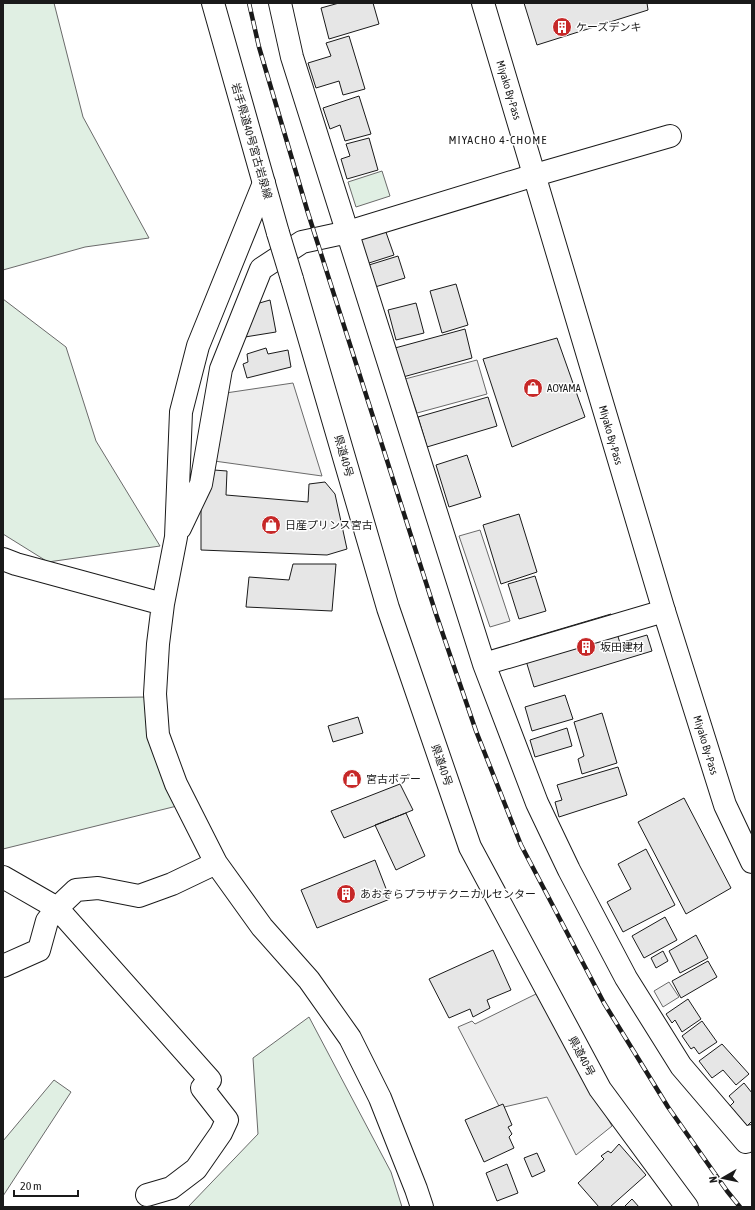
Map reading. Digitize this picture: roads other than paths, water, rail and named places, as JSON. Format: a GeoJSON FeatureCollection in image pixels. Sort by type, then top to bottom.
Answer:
{"type":"FeatureCollection","features":[{"type":"Feature","properties":{"kind":"main road","name":"岩手県道40号宮古岩泉線"},"geometry":{"type":"LineString","coordinates":[[213,3],[292,279]]}},
{"type":"Feature","properties":{"kind":"main road"},"geometry":{"type":"LineString","coordinates":[[280,3],[292,57],[484,664],[537,803],[569,870],[626,978],[681,1066],[746,1142],[752,1136]]}},
{"type":"Feature","properties":{"kind":"main road","name":"Miyako By-Pass"},"geometry":{"type":"LineString","coordinates":[[483,3],[664,611],[725,806],[752,862]]}},
{"type":"Feature","properties":{"kind":"main road"},"geometry":{"type":"LineString","coordinates":[[176,537],[201,484],[221,369],[261,269],[302,242],[348,232],[670,136]]}},
{"type":"Feature","properties":{"kind":"main road"},"geometry":{"type":"LineString","coordinates":[[264,183],[198,346],[181,412],[176,537],[163,604],[158,644],[155,694],[158,735],[176,784],[216,863],[262,927],[309,980],[350,1038],[380,1098],[422,1207]]}},
{"type":"Feature","properties":{"kind":"main road","name":"県道40号"},"geometry":{"type":"LineString","coordinates":[[292,279],[388,608],[470,847],[600,1090],[687,1207]]}},
{"type":"Feature","properties":{"kind":"main road"},"geometry":{"type":"LineString","coordinates":[[7,563],[163,604]]}},
{"type":"Feature","properties":{"kind":"main road"},"geometry":{"type":"LineString","coordinates":[[484,664],[664,611]]}},
{"type":"Feature","properties":{"kind":"main road"},"geometry":{"type":"LineString","coordinates":[[3,966],[39,950],[47,921],[57,908],[76,890],[98,888],[139,896],[172,884],[216,863]]}},
{"type":"Feature","properties":{"kind":"main road"},"geometry":{"type":"LineString","coordinates":[[3,877],[57,908],[210,1080],[202,1088],[227,1120],[221,1133],[196,1169],[171,1188],[147,1195]]}},
{"type":"Feature","properties":{"kind":"railway"},"geometry":{"type":"LineString","coordinates":[[249,3],[259,47],[308,213],[436,614],[476,731],[521,845],[604,1003],[668,1107],[727,1191],[740,1207]]}},
{"type":"Feature","properties":{"kind":"place","name":"ケーズデンキ"},"geometry":{"type":"Point","coordinates":[562,27]}},
{"type":"Feature","properties":{"kind":"place","name":"AOYAMA"},"geometry":{"type":"Point","coordinates":[533,388]}},
{"type":"Feature","properties":{"kind":"place","name":"日産プリンス宮古"},"geometry":{"type":"Point","coordinates":[271,525]}},
{"type":"Feature","properties":{"kind":"place","name":"坂田建材"},"geometry":{"type":"Point","coordinates":[586,647]}},
{"type":"Feature","properties":{"kind":"place","name":"宮古ボデー"},"geometry":{"type":"Point","coordinates":[352,779]}},
{"type":"Feature","properties":{"kind":"place","name":"あおぞらプラザテクニカルセンター"},"geometry":{"type":"Point","coordinates":[346,894]}},
{"type":"Feature","properties":{"kind":"district","name":"MIYACHO 4-CHOME"},"geometry":{"type":"Point","coordinates":[498,140]}}]}
